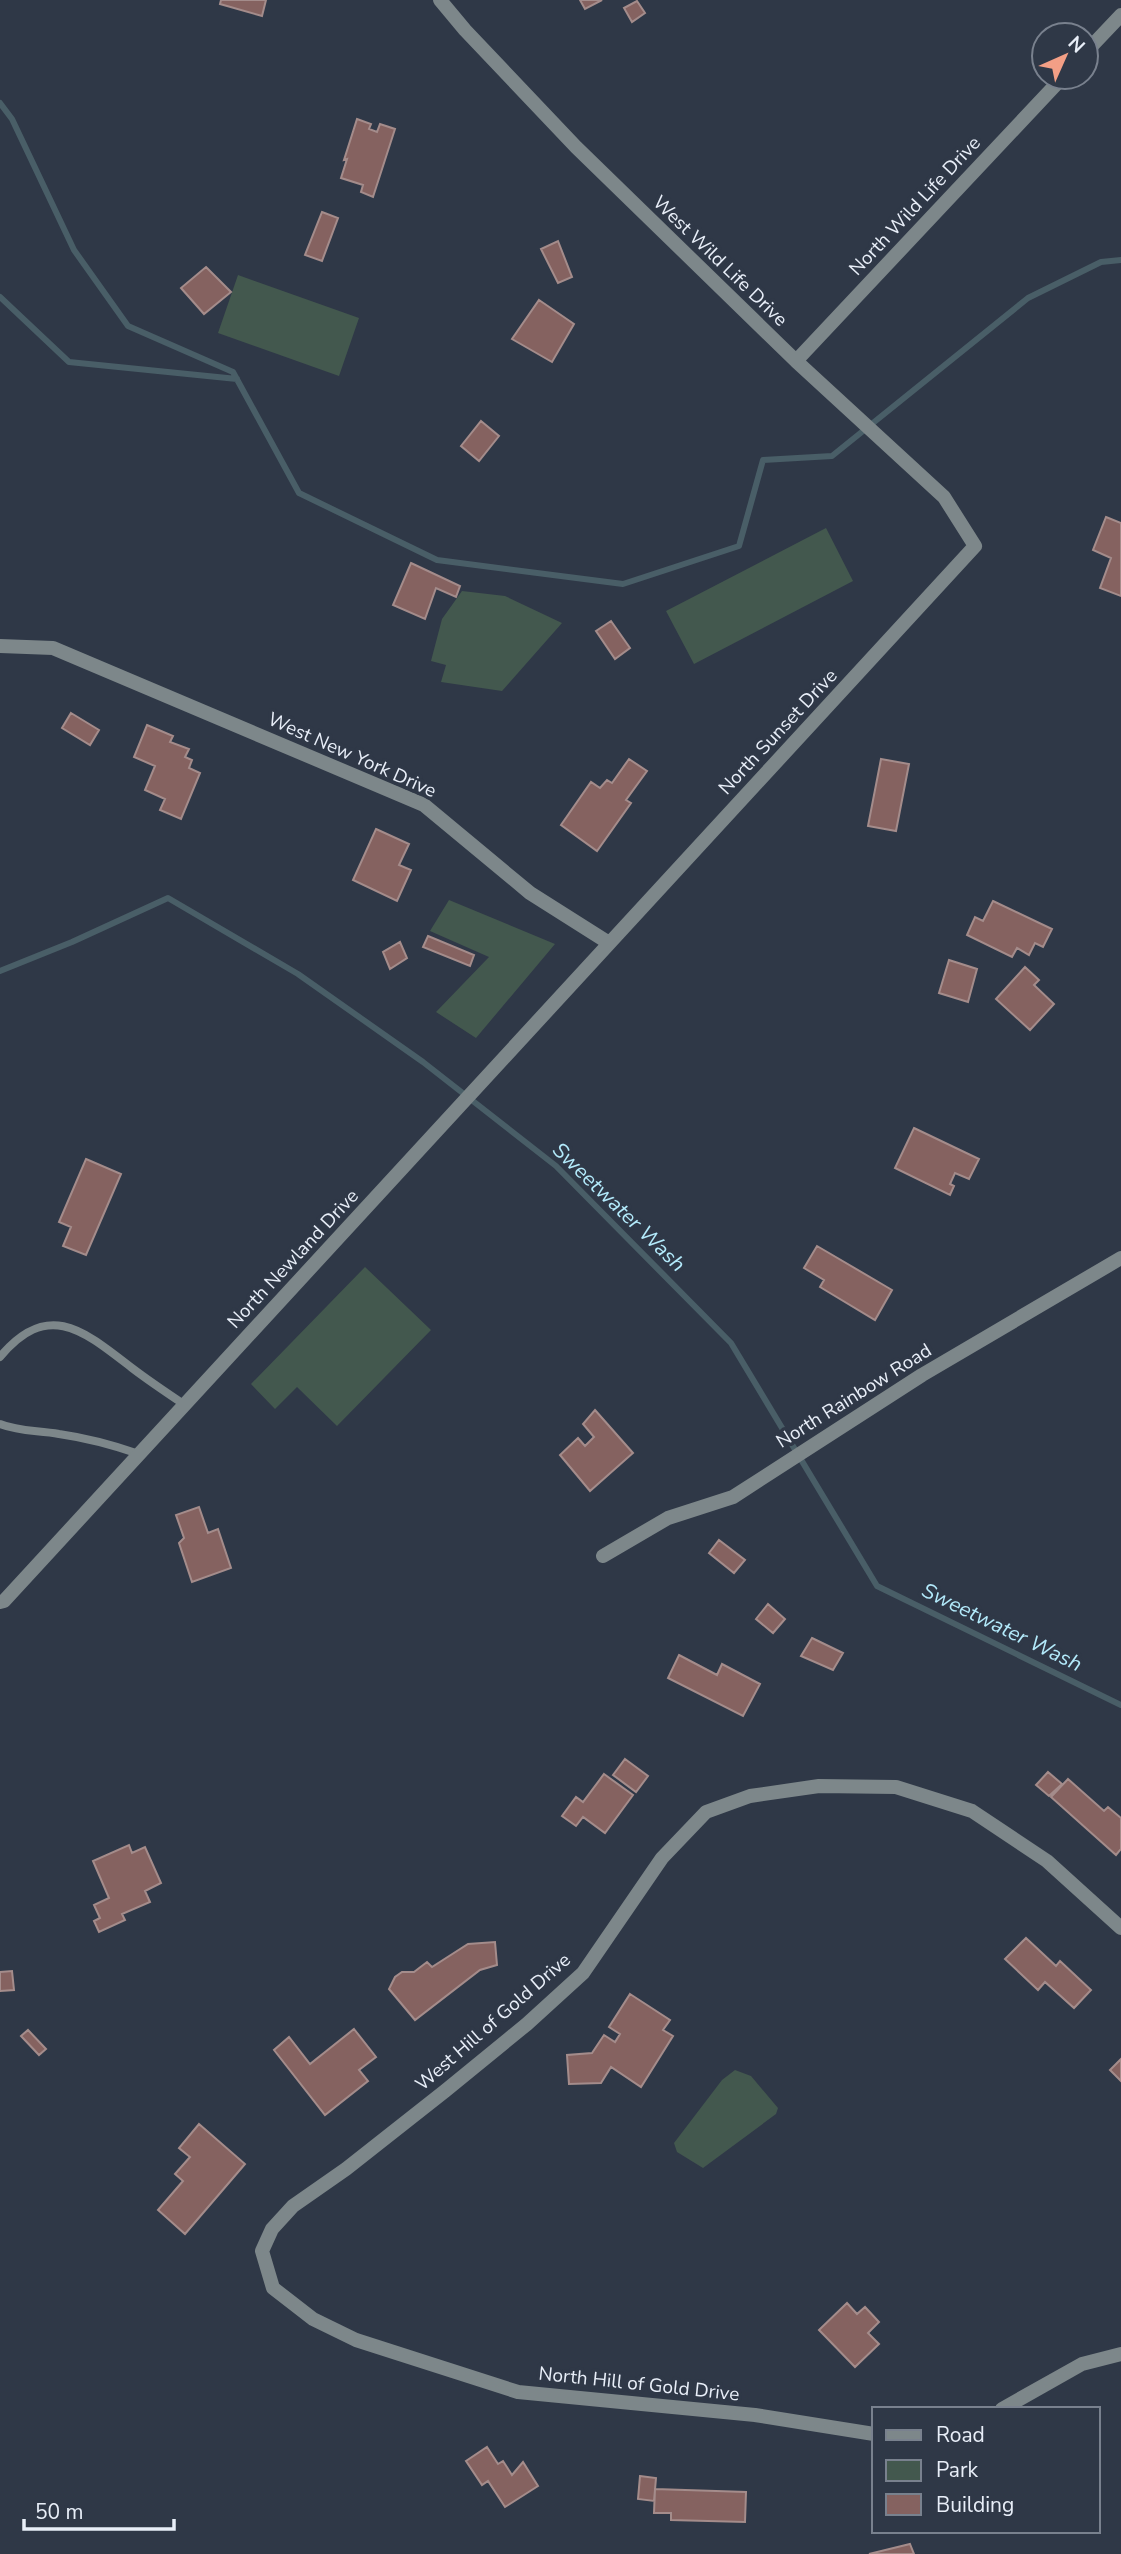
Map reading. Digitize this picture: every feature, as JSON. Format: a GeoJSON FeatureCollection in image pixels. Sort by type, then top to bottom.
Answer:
{"type":"FeatureCollection","features":[{"type":"Feature","properties":{"kind":"street","name":"West Wild Life Drive"},"geometry":{"type":"LineString","coordinates":[[440,0],[576,147],[796,361],[944,497],[975,546]]}},
{"type":"Feature","properties":{"kind":"street"},"geometry":{"type":"LineString","coordinates":[[1100,37],[1121,15]]}},
{"type":"Feature","properties":{"kind":"street","name":"North Wild Life Drive"},"geometry":{"type":"LineString","coordinates":[[796,361],[1050,91]]}},
{"type":"Feature","properties":{"kind":"street","name":"North Sunset Drive"},"geometry":{"type":"LineString","coordinates":[[609,943],[975,546]]}},
{"type":"Feature","properties":{"kind":"street","name":"West New York Drive"},"geometry":{"type":"LineString","coordinates":[[0,646],[53,648],[425,805],[530,893],[609,943]]}},
{"type":"Feature","properties":{"kind":"street","name":"North Newland Drive"},"geometry":{"type":"LineString","coordinates":[[2,1602],[609,943]]}},
{"type":"Feature","properties":{"kind":"street","name":"North Rainbow Road"},"geometry":{"type":"LineString","coordinates":[[603,1556],[668,1518],[733,1497],[922,1375],[1121,1258]]}},
{"type":"Feature","properties":{"kind":"street","name":"West Hill of Gold Drive"},"geometry":{"type":"LineString","coordinates":[[403,2356],[356,2340],[313,2319],[273,2288],[262,2251],[272,2228],[293,2206],[346,2169],[527,2024],[583,1973],[662,1858],[706,1812],[750,1796],[819,1786],[896,1787],[972,1811],[1046,1861],[1121,1928]]}},
{"type":"Feature","properties":{"kind":"street"},"geometry":{"type":"LineString","coordinates":[[1006,2407],[1082,2364],[1121,2354]]}},
{"type":"Feature","properties":{"kind":"street","name":"North Hill of Gold Drive"},"geometry":{"type":"LineString","coordinates":[[403,2356],[518,2392],[755,2415],[872,2434]]}},
{"type":"Feature","properties":{"kind":"lane"},"geometry":{"type":"LineString","coordinates":[[0,1357],[11,1343],[30,1329],[46,1325],[77,1329],[96,1339],[134,1370],[185,1405]]}},
{"type":"Feature","properties":{"kind":"lane"},"geometry":{"type":"LineString","coordinates":[[0,1424],[19,1430],[57,1433],[139,1454]]}},
{"type":"Feature","properties":{"kind":"green space"},"geometry":{"type":"Polygon","coordinates":[[[238,275],[359,318],[339,376],[218,333],[238,275]]]}},
{"type":"Feature","properties":{"kind":"green space"},"geometry":{"type":"Polygon","coordinates":[[[826,528],[853,581],[694,664],[666,611],[826,528]]]}},
{"type":"Feature","properties":{"kind":"green space"},"geometry":{"type":"Polygon","coordinates":[[[462,591],[505,596],[562,623],[502,691],[441,682],[446,665],[431,661],[442,619],[462,591]]]}},
{"type":"Feature","properties":{"kind":"green space"},"geometry":{"type":"Polygon","coordinates":[[[449,900],[555,944],[476,1038],[436,1012],[489,957],[430,931],[449,900]]]}},
{"type":"Feature","properties":{"kind":"green space"},"geometry":{"type":"Polygon","coordinates":[[[365,1267],[431,1330],[337,1426],[297,1387],[275,1409],[251,1384],[365,1267]]]}},
{"type":"Feature","properties":{"kind":"green space"},"geometry":{"type":"Polygon","coordinates":[[[735,2070],[751,2076],[778,2108],[776,2114],[703,2168],[677,2152],[674,2143],[722,2080],[735,2070]]]}},
{"type":"Feature","properties":{"kind":"building"},"geometry":{"type":"Polygon","coordinates":[[[221,0],[266,0],[262,16],[220,4],[221,0]]]}},
{"type":"Feature","properties":{"kind":"building"},"geometry":{"type":"Polygon","coordinates":[[[580,0],[602,0],[585,9],[580,0]]]}},
{"type":"Feature","properties":{"kind":"building"},"geometry":{"type":"Polygon","coordinates":[[[637,1],[645,13],[632,22],[624,8],[637,1]]]}},
{"type":"Feature","properties":{"kind":"building"},"geometry":{"type":"Polygon","coordinates":[[[357,119],[371,124],[369,129],[377,132],[380,124],[395,129],[373,197],[361,192],[363,185],[341,178],[357,119]]]}},
{"type":"Feature","properties":{"kind":"building"},"geometry":{"type":"Polygon","coordinates":[[[322,212],[338,218],[322,261],[305,255],[322,212]]]}},
{"type":"Feature","properties":{"kind":"building"},"geometry":{"type":"Polygon","coordinates":[[[558,241],[572,277],[558,283],[541,249],[558,241]]]}},
{"type":"Feature","properties":{"kind":"building"},"geometry":{"type":"Polygon","coordinates":[[[206,267],[231,292],[204,314],[181,288],[206,267]]]}},
{"type":"Feature","properties":{"kind":"building"},"geometry":{"type":"Polygon","coordinates":[[[539,300],[574,324],[552,362],[512,339],[539,300]]]}},
{"type":"Feature","properties":{"kind":"building"},"geometry":{"type":"Polygon","coordinates":[[[481,421],[499,436],[479,461],[461,446],[481,421]]]}},
{"type":"Feature","properties":{"kind":"building"},"geometry":{"type":"Polygon","coordinates":[[[1106,517],[1121,523],[1121,596],[1100,588],[1111,558],[1093,550],[1106,517]]]}},
{"type":"Feature","properties":{"kind":"building"},"geometry":{"type":"Polygon","coordinates":[[[411,563],[460,586],[456,597],[436,588],[425,619],[393,605],[411,563]]]}},
{"type":"Feature","properties":{"kind":"building"},"geometry":{"type":"Polygon","coordinates":[[[611,621],[630,648],[615,659],[596,631],[611,621]]]}},
{"type":"Feature","properties":{"kind":"building"},"geometry":{"type":"Polygon","coordinates":[[[71,713],[99,730],[90,745],[62,728],[71,713]]]}},
{"type":"Feature","properties":{"kind":"building"},"geometry":{"type":"Polygon","coordinates":[[[147,725],[173,736],[170,742],[189,749],[185,757],[192,760],[189,768],[200,773],[181,819],[160,810],[165,799],[145,790],[155,766],[134,757],[147,725]]]}},
{"type":"Feature","properties":{"kind":"building"},"geometry":{"type":"Polygon","coordinates":[[[629,759],[647,771],[626,800],[631,803],[597,851],[561,825],[591,782],[600,788],[607,780],[612,783],[629,759]]]}},
{"type":"Feature","properties":{"kind":"building"},"geometry":{"type":"Polygon","coordinates":[[[881,759],[909,764],[896,831],[868,826],[881,759]]]}},
{"type":"Feature","properties":{"kind":"building"},"geometry":{"type":"Polygon","coordinates":[[[376,829],[409,844],[399,865],[411,870],[397,901],[353,880],[376,829]]]}},
{"type":"Feature","properties":{"kind":"building"},"geometry":{"type":"Polygon","coordinates":[[[993,901],[1052,929],[1043,947],[1035,943],[1029,955],[1017,948],[1012,957],[967,935],[975,917],[983,921],[993,901]]]}},
{"type":"Feature","properties":{"kind":"building"},"geometry":{"type":"Polygon","coordinates":[[[428,936],[474,955],[470,966],[423,947],[428,936]]]}},
{"type":"Feature","properties":{"kind":"building"},"geometry":{"type":"Polygon","coordinates":[[[400,942],[407,958],[390,969],[383,952],[400,942]]]}},
{"type":"Feature","properties":{"kind":"building"},"geometry":{"type":"Polygon","coordinates":[[[949,960],[977,969],[968,1002],[939,993],[949,960]]]}},
{"type":"Feature","properties":{"kind":"building"},"geometry":{"type":"Polygon","coordinates":[[[1025,967],[1039,980],[1034,985],[1054,1004],[1030,1030],[996,999],[1025,967]]]}},
{"type":"Feature","properties":{"kind":"building"},"geometry":{"type":"Polygon","coordinates":[[[914,1128],[979,1159],[969,1179],[955,1173],[950,1184],[954,1186],[950,1195],[895,1168],[914,1128]]]}},
{"type":"Feature","properties":{"kind":"building"},"geometry":{"type":"Polygon","coordinates":[[[86,1159],[121,1174],[86,1255],[63,1246],[71,1227],[59,1222],[86,1159]]]}},
{"type":"Feature","properties":{"kind":"building"},"geometry":{"type":"Polygon","coordinates":[[[817,1246],[892,1290],[875,1320],[820,1287],[824,1280],[804,1268],[817,1246]]]}},
{"type":"Feature","properties":{"kind":"building"},"geometry":{"type":"Polygon","coordinates":[[[595,1410],[633,1453],[590,1491],[560,1455],[578,1438],[585,1446],[594,1437],[583,1424],[595,1410]]]}},
{"type":"Feature","properties":{"kind":"building"},"geometry":{"type":"Polygon","coordinates":[[[199,1507],[208,1533],[218,1529],[231,1568],[192,1582],[179,1543],[184,1538],[176,1515],[199,1507]]]}},
{"type":"Feature","properties":{"kind":"building"},"geometry":{"type":"Polygon","coordinates":[[[719,1540],[745,1560],[734,1573],[709,1553],[719,1540]]]}},
{"type":"Feature","properties":{"kind":"building"},"geometry":{"type":"Polygon","coordinates":[[[768,1604],[785,1619],[773,1633],[756,1619],[768,1604]]]}},
{"type":"Feature","properties":{"kind":"building"},"geometry":{"type":"Polygon","coordinates":[[[812,1638],[843,1653],[833,1670],[801,1656],[812,1638]]]}},
{"type":"Feature","properties":{"kind":"building"},"geometry":{"type":"Polygon","coordinates":[[[679,1655],[717,1675],[722,1664],[760,1684],[743,1716],[668,1678],[679,1655]]]}},
{"type":"Feature","properties":{"kind":"building"},"geometry":{"type":"Polygon","coordinates":[[[625,1759],[648,1776],[636,1792],[613,1775],[625,1759]]]}},
{"type":"Feature","properties":{"kind":"building"},"geometry":{"type":"Polygon","coordinates":[[[1048,1772],[1062,1784],[1049,1796],[1036,1785],[1048,1772]]]}},
{"type":"Feature","properties":{"kind":"building"},"geometry":{"type":"Polygon","coordinates":[[[604,1774],[633,1795],[605,1833],[583,1817],[576,1826],[562,1816],[576,1797],[583,1802],[604,1774]]]}},
{"type":"Feature","properties":{"kind":"building"},"geometry":{"type":"Polygon","coordinates":[[[1068,1779],[1104,1811],[1108,1807],[1121,1818],[1121,1849],[1116,1855],[1051,1797],[1068,1779]]]}},
{"type":"Feature","properties":{"kind":"building"},"geometry":{"type":"Polygon","coordinates":[[[129,1845],[132,1853],[145,1847],[161,1883],[145,1891],[150,1902],[122,1914],[125,1920],[99,1932],[94,1921],[100,1918],[94,1905],[109,1898],[93,1861],[129,1845]]]}},
{"type":"Feature","properties":{"kind":"building"},"geometry":{"type":"Polygon","coordinates":[[[1026,1938],[1056,1966],[1060,1961],[1091,1990],[1074,2008],[1045,1982],[1038,1990],[1005,1959],[1026,1938]]]}},
{"type":"Feature","properties":{"kind":"building"},"geometry":{"type":"Polygon","coordinates":[[[495,1942],[497,1965],[480,1970],[415,2020],[389,1989],[395,1977],[402,1972],[414,1972],[427,1962],[432,1967],[468,1944],[495,1942]]]}},
{"type":"Feature","properties":{"kind":"building"},"geometry":{"type":"Polygon","coordinates":[[[12,1971],[14,1990],[0,1991],[0,1972],[12,1971]]]}},
{"type":"Feature","properties":{"kind":"building"},"geometry":{"type":"Polygon","coordinates":[[[630,1994],[670,2020],[663,2030],[673,2036],[641,2087],[611,2067],[601,2083],[569,2084],[567,2055],[592,2053],[604,2035],[615,2042],[620,2034],[609,2027],[630,1994]]]}},
{"type":"Feature","properties":{"kind":"building"},"geometry":{"type":"Polygon","coordinates":[[[354,2029],[376,2057],[359,2070],[368,2081],[325,2115],[274,2050],[289,2037],[310,2064],[354,2029]]]}},
{"type":"Feature","properties":{"kind":"building"},"geometry":{"type":"Polygon","coordinates":[[[28,2030],[46,2049],[39,2055],[21,2036],[28,2030]]]}},
{"type":"Feature","properties":{"kind":"building"},"geometry":{"type":"Polygon","coordinates":[[[1121,2059],[1121,2081],[1110,2070],[1121,2059]]]}},
{"type":"Feature","properties":{"kind":"building"},"geometry":{"type":"Polygon","coordinates":[[[199,2124],[245,2164],[185,2234],[158,2210],[183,2181],[175,2174],[190,2157],[179,2148],[199,2124]]]}},
{"type":"Feature","properties":{"kind":"building"},"geometry":{"type":"Polygon","coordinates":[[[847,2303],[857,2314],[865,2307],[879,2322],[868,2333],[879,2344],[855,2367],[819,2330],[847,2303]]]}},
{"type":"Feature","properties":{"kind":"building"},"geometry":{"type":"Polygon","coordinates":[[[487,2447],[498,2464],[503,2461],[512,2475],[523,2462],[538,2486],[505,2507],[488,2481],[482,2485],[466,2461],[487,2447]]]}},
{"type":"Feature","properties":{"kind":"building"},"geometry":{"type":"Polygon","coordinates":[[[640,2476],[656,2478],[654,2501],[638,2499],[640,2476]]]}},
{"type":"Feature","properties":{"kind":"building"},"geometry":{"type":"Polygon","coordinates":[[[655,2489],[746,2492],[745,2522],[671,2520],[671,2513],[654,2513],[655,2489]]]}},
{"type":"Feature","properties":{"kind":"building"},"geometry":{"type":"Polygon","coordinates":[[[910,2544],[914,2554],[869,2554],[910,2544]]]}},
{"type":"Feature","properties":{"kind":"waterway"},"geometry":{"type":"LineString","coordinates":[[0,103],[12,119],[74,250],[128,326],[233,372],[299,493],[437,560],[623,584],[739,546],[763,460],[832,456],[1028,298],[1101,262],[1121,260]]}},
{"type":"Feature","properties":{"kind":"waterway"},"geometry":{"type":"LineString","coordinates":[[0,297],[69,362],[237,379]]}},
{"type":"Feature","properties":{"kind":"waterway","name":"Sweetwater Wash"},"geometry":{"type":"LineString","coordinates":[[0,971],[168,898],[298,974],[423,1062],[556,1166],[731,1343],[877,1586],[1121,1705]]}}]}
